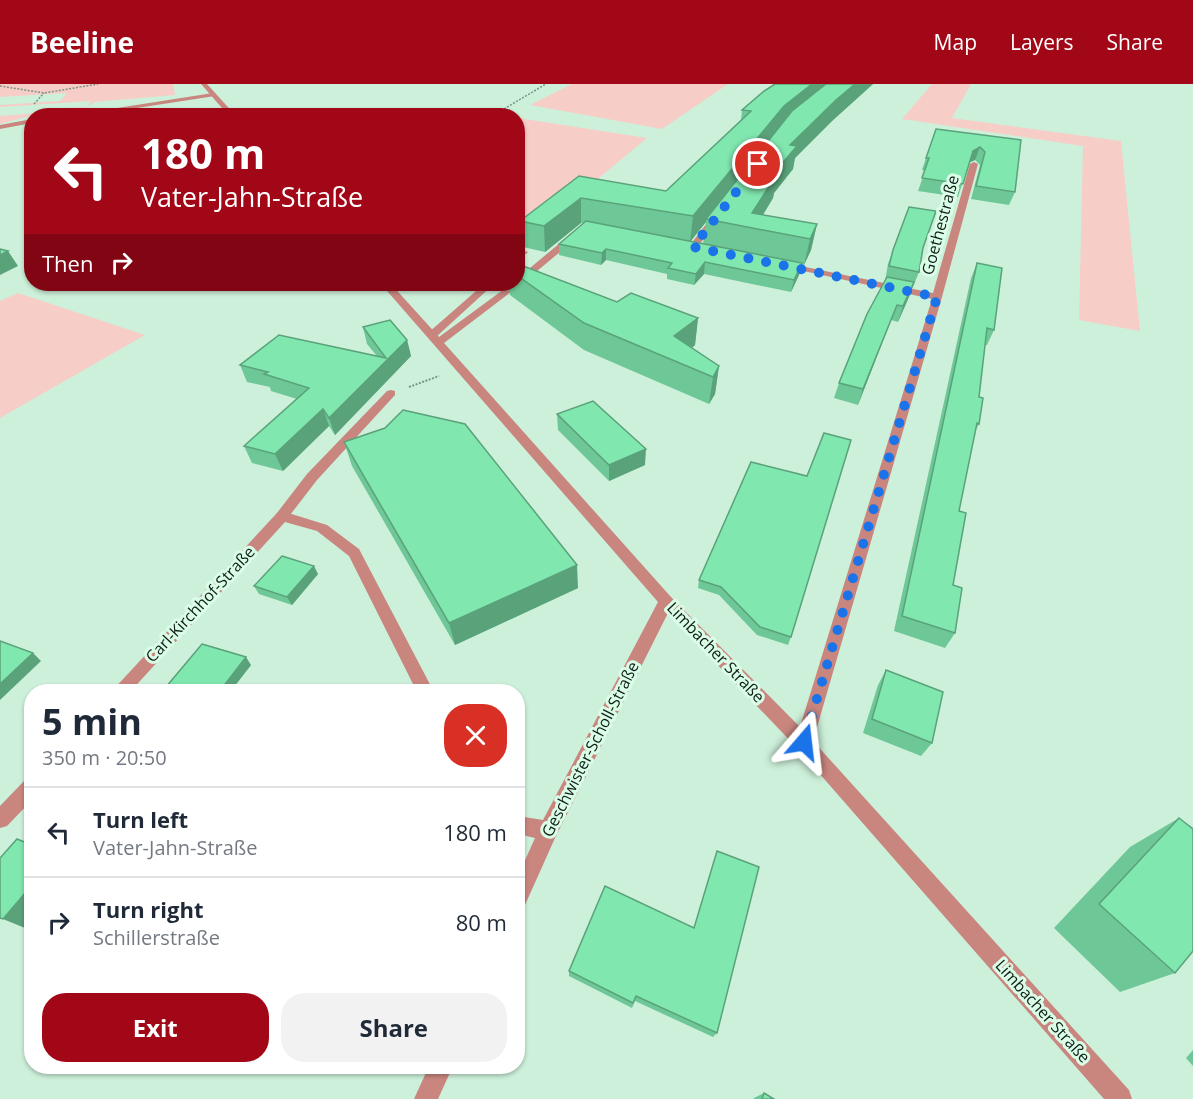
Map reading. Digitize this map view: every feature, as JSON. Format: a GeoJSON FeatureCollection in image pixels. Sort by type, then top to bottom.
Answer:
{"type":"FeatureCollection","features":[{"type":"Feature","properties":{"kind":"street"},"geometry":{"type":"LineString","coordinates":[[204,84],[225,108]]}},
{"type":"Feature","properties":{"kind":"street"},"geometry":{"type":"LineString","coordinates":[[124,108],[213,95]]}},
{"type":"Feature","properties":{"kind":"street"},"geometry":{"type":"LineString","coordinates":[[0,127],[24,122]]}},
{"type":"Feature","properties":{"kind":"street","name":"Goethestraße"},"geometry":{"type":"LineString","coordinates":[[804,742],[937,297],[974,164]]}},
{"type":"Feature","properties":{"kind":"street"},"geometry":{"type":"LineString","coordinates":[[693,247],[721,211]]}},
{"type":"Feature","properties":{"kind":"street"},"geometry":{"type":"LineString","coordinates":[[525,276],[584,227]]}},
{"type":"Feature","properties":{"kind":"street"},"geometry":{"type":"LineString","coordinates":[[682,245],[705,249]]}},
{"type":"Feature","properties":{"kind":"street"},"geometry":{"type":"LineString","coordinates":[[774,264],[937,297]]}},
{"type":"Feature","properties":{"kind":"street","name":"Limbacher Straße"},"geometry":{"type":"LineString","coordinates":[[392,291],[666,601],[804,742],[1120,1099]]}},
{"type":"Feature","properties":{"kind":"street"},"geometry":{"type":"LineString","coordinates":[[438,343],[483,291]]}},
{"type":"Feature","properties":{"kind":"street"},"geometry":{"type":"LineString","coordinates":[[438,343],[506,291]]}},
{"type":"Feature","properties":{"kind":"street","name":"Carl-Kirchhof-Straße"},"geometry":{"type":"LineString","coordinates":[[126,684],[282,516],[312,477],[391,393]]}},
{"type":"Feature","properties":{"kind":"street"},"geometry":{"type":"LineString","coordinates":[[282,516],[322,528],[354,553],[422,684]]}},
{"type":"Feature","properties":{"kind":"street","name":"Geschwister-Scholl-Straße"},"geometry":{"type":"LineString","coordinates":[[525,882],[548,831],[666,601]]}},
{"type":"Feature","properties":{"kind":"street"},"geometry":{"type":"LineString","coordinates":[[0,819],[24,794]]}},
{"type":"Feature","properties":{"kind":"street"},"geometry":{"type":"LineString","coordinates":[[525,826],[548,831]]}},
{"type":"Feature","properties":{"kind":"street"},"geometry":{"type":"LineString","coordinates":[[426,1099],[437,1074]]}},
{"type":"Feature","properties":{"kind":"path"},"geometry":{"type":"LineString","coordinates":[[5,86],[13,84]]}},
{"type":"Feature","properties":{"kind":"path"},"geometry":{"type":"LineString","coordinates":[[0,86],[44,93],[98,84]]}},
{"type":"Feature","properties":{"kind":"path"},"geometry":{"type":"LineString","coordinates":[[506,108],[546,84]]}},
{"type":"Feature","properties":{"kind":"path"},"geometry":{"type":"LineString","coordinates":[[391,393],[444,374],[429,357],[438,343]]}},
{"type":"Feature","properties":{"kind":"shaded area"},"geometry":{"type":"Polygon","coordinates":[[[0,84],[173,84],[175,95],[94,102],[87,106],[91,101],[0,107],[0,105],[60,101],[67,93],[0,97],[0,84]]]}},
{"type":"Feature","properties":{"kind":"shaded area"},"geometry":{"type":"Polygon","coordinates":[[[572,84],[728,84],[662,129],[530,105],[572,84]]]}},
{"type":"Feature","properties":{"kind":"shaded area"},"geometry":{"type":"Polygon","coordinates":[[[932,84],[971,84],[952,118],[1121,141],[1140,331],[1079,320],[1083,146],[902,119],[932,84]]]}},
{"type":"Feature","properties":{"kind":"shaded area"},"geometry":{"type":"Polygon","coordinates":[[[24,114],[24,118],[0,124],[0,116],[24,114]]]}},
{"type":"Feature","properties":{"kind":"shaded area"},"geometry":{"type":"Polygon","coordinates":[[[525,119],[647,138],[528,237],[525,236],[525,119]]]}},
{"type":"Feature","properties":{"kind":"shaded area"},"geometry":{"type":"Polygon","coordinates":[[[18,293],[145,335],[0,418],[0,301],[18,293]]]}},
{"type":"Feature","properties":{"kind":"building"},"geometry":{"type":"Polygon","coordinates":[[[775,84],[812,84],[784,106],[693,216],[581,198],[544,226],[525,222],[525,217],[579,176],[666,191],[751,111],[742,110],[775,84]]]}},
{"type":"Feature","properties":{"kind":"building"},"geometry":{"type":"Polygon","coordinates":[[[826,84],[855,84],[790,145],[797,146],[774,173],[777,174],[752,213],[817,224],[810,239],[706,219],[792,111],[826,84]]]}},
{"type":"Feature","properties":{"kind":"building"},"geometry":{"type":"Polygon","coordinates":[[[936,129],[1021,140],[1015,192],[976,186],[985,152],[980,147],[973,151],[963,184],[922,178],[936,129]]]}},
{"type":"Feature","properties":{"kind":"building"},"geometry":{"type":"Polygon","coordinates":[[[909,207],[936,211],[923,248],[919,272],[889,266],[909,207]]]}},
{"type":"Feature","properties":{"kind":"building"},"geometry":{"type":"Polygon","coordinates":[[[586,221],[802,263],[794,280],[705,262],[696,274],[668,268],[672,263],[606,249],[602,253],[559,244],[586,221]]]}},
{"type":"Feature","properties":{"kind":"building"},"geometry":{"type":"Polygon","coordinates":[[[0,249],[8,251],[0,255],[0,249]]]}},
{"type":"Feature","properties":{"kind":"building"},"geometry":{"type":"Polygon","coordinates":[[[977,263],[1002,268],[994,330],[987,328],[979,397],[983,398],[979,424],[977,423],[959,511],[966,513],[953,585],[962,588],[955,633],[902,616],[977,263]]]}},
{"type":"Feature","properties":{"kind":"building"},"geometry":{"type":"Polygon","coordinates":[[[525,267],[617,302],[631,293],[698,318],[674,336],[719,366],[713,377],[584,323],[525,281],[525,267]]]}},
{"type":"Feature","properties":{"kind":"building"},"geometry":{"type":"Polygon","coordinates":[[[887,277],[914,282],[903,306],[897,305],[863,389],[839,383],[867,314],[887,277]]]}},
{"type":"Feature","properties":{"kind":"building"},"geometry":{"type":"Polygon","coordinates":[[[390,320],[407,340],[329,418],[323,409],[275,454],[244,446],[309,388],[264,374],[268,372],[240,365],[279,335],[386,358],[363,327],[390,320]]]}},
{"type":"Feature","properties":{"kind":"building"},"geometry":{"type":"Polygon","coordinates":[[[593,401],[646,449],[609,465],[557,414],[593,401]]]}},
{"type":"Feature","properties":{"kind":"building"},"geometry":{"type":"Polygon","coordinates":[[[403,410],[465,424],[577,565],[449,623],[344,442],[385,428],[403,410]]]}},
{"type":"Feature","properties":{"kind":"building"},"geometry":{"type":"Polygon","coordinates":[[[824,433],[851,440],[791,637],[760,627],[721,587],[699,580],[751,462],[807,476],[824,433]]]}},
{"type":"Feature","properties":{"kind":"building"},"geometry":{"type":"Polygon","coordinates":[[[282,556],[314,566],[287,597],[254,586],[282,556]]]}},
{"type":"Feature","properties":{"kind":"building"},"geometry":{"type":"Polygon","coordinates":[[[0,641],[33,653],[0,684],[0,641]]]}},
{"type":"Feature","properties":{"kind":"building"},"geometry":{"type":"Polygon","coordinates":[[[202,644],[246,657],[225,684],[169,684],[202,644]]]}},
{"type":"Feature","properties":{"kind":"building"},"geometry":{"type":"Polygon","coordinates":[[[886,670],[943,692],[932,743],[872,719],[886,670]]]}},
{"type":"Feature","properties":{"kind":"building"},"geometry":{"type":"Polygon","coordinates":[[[1179,818],[1193,829],[1193,951],[1175,973],[1099,904],[1179,818]]]}},
{"type":"Feature","properties":{"kind":"building"},"geometry":{"type":"Polygon","coordinates":[[[17,839],[24,842],[24,894],[3,919],[0,918],[0,858],[17,839]]]}},
{"type":"Feature","properties":{"kind":"building"},"geometry":{"type":"Polygon","coordinates":[[[717,851],[759,867],[717,1033],[636,996],[633,1003],[569,971],[605,886],[694,928],[717,851]]]}},
{"type":"Feature","properties":{"kind":"building"},"geometry":{"type":"Polygon","coordinates":[[[764,1093],[774,1099],[762,1099],[764,1093]]]}},
{"type":"Feature","properties":{"kind":"route"},"geometry":{"type":"LineString","coordinates":[[758,164],[693,247],[937,297],[804,742]]}}]}
